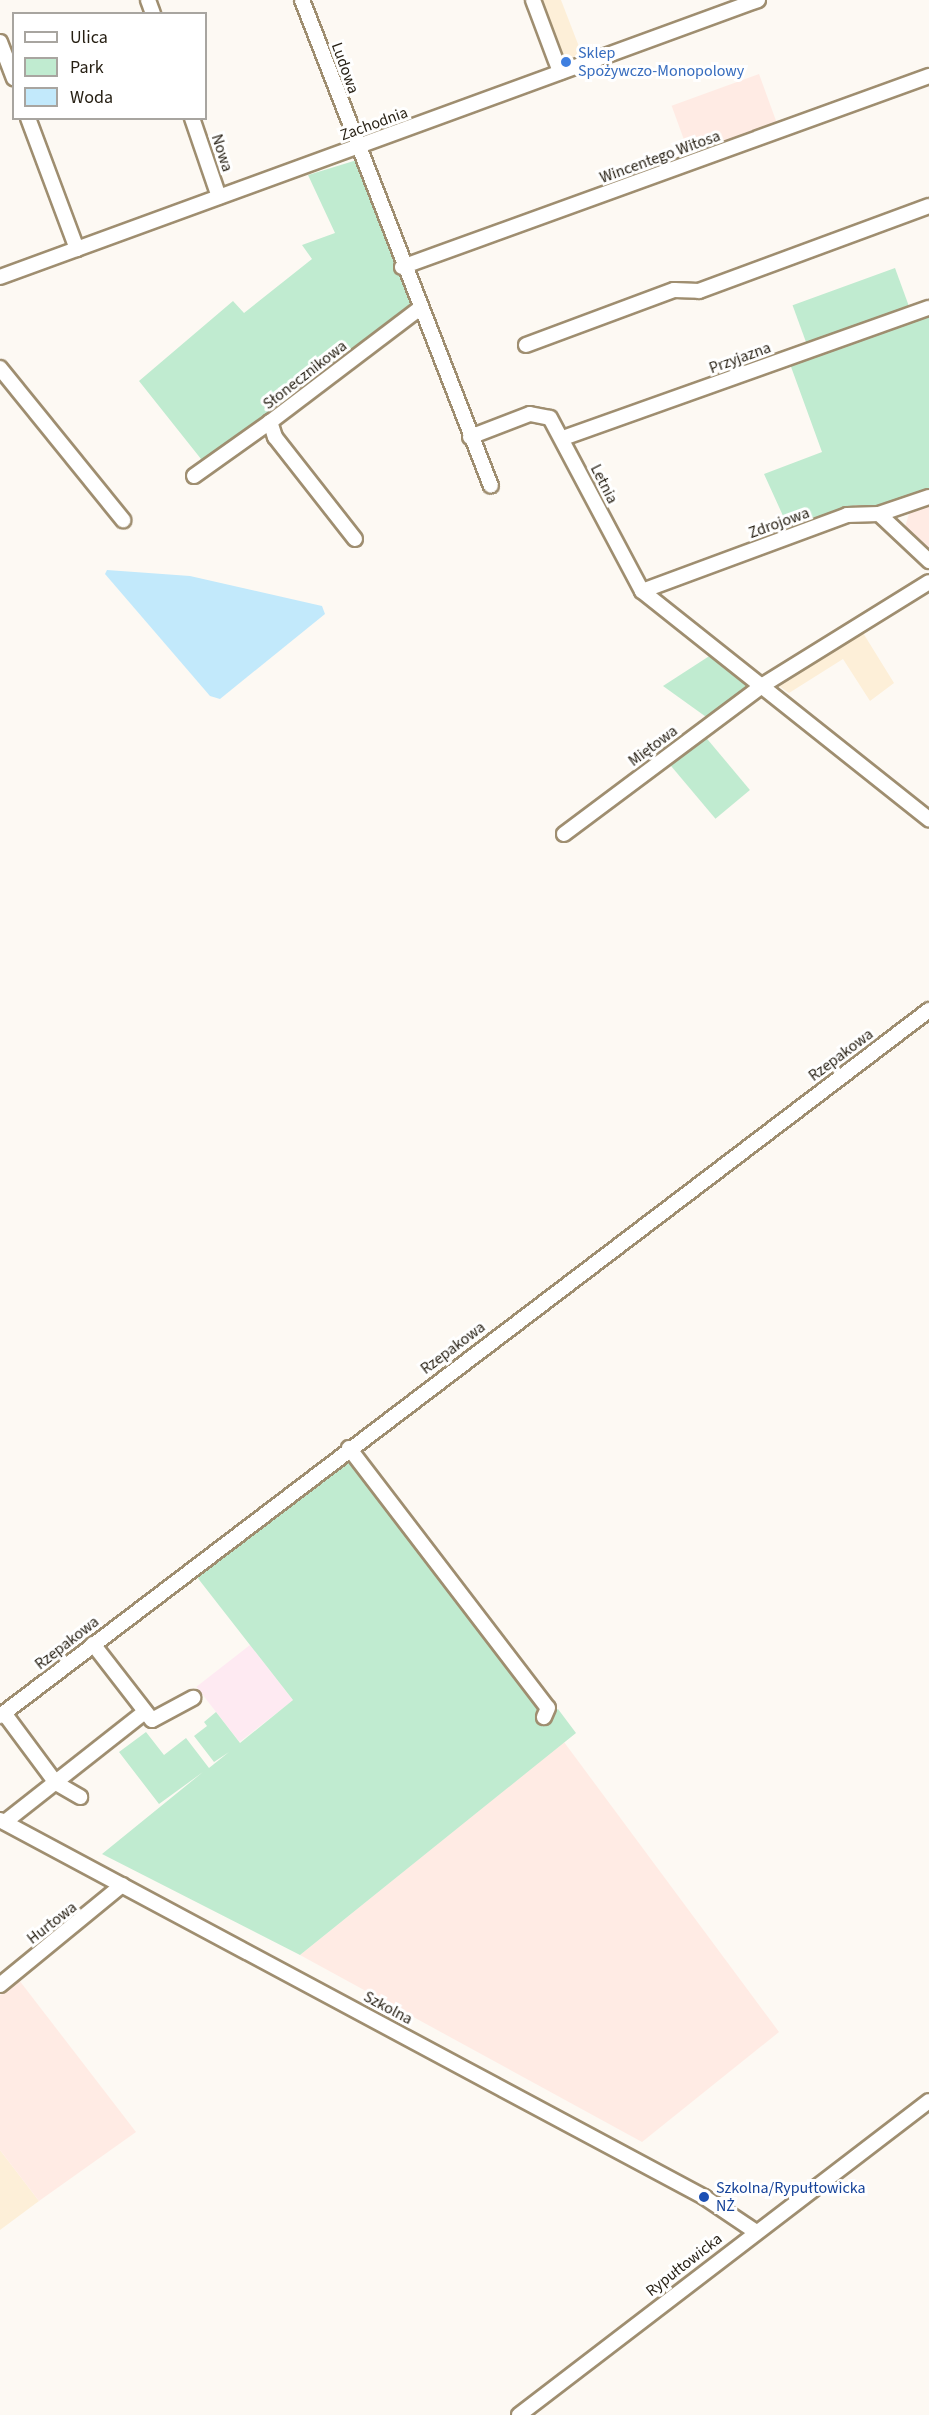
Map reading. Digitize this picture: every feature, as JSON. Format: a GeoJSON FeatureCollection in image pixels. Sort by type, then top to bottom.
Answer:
{"type":"FeatureCollection","features":[{"type":"Feature","properties":{"kind":"street","name":"Ludowa"},"geometry":{"type":"LineString","coordinates":[[302,0],[357,147]]}},
{"type":"Feature","properties":{"kind":"street"},"geometry":{"type":"LineString","coordinates":[[533,0],[560,72]]}},
{"type":"Feature","properties":{"kind":"street","name":"Zachodnia"},"geometry":{"type":"LineString","coordinates":[[0,277],[758,0]]}},
{"type":"Feature","properties":{"kind":"street"},"geometry":{"type":"LineString","coordinates":[[0,42],[12,73]]}},
{"type":"Feature","properties":{"kind":"street","name":"Wincentego Witosa"},"geometry":{"type":"LineString","coordinates":[[402,267],[929,76]]}},
{"type":"Feature","properties":{"kind":"street"},"geometry":{"type":"LineString","coordinates":[[29,120],[77,249]]}},
{"type":"Feature","properties":{"kind":"street","name":"Nowa"},"geometry":{"type":"LineString","coordinates":[[193,120],[219,197]]}},
{"type":"Feature","properties":{"kind":"street"},"geometry":{"type":"LineString","coordinates":[[357,147],[402,267],[491,486]]}},
{"type":"Feature","properties":{"kind":"street"},"geometry":{"type":"LineString","coordinates":[[526,345],[674,290],[699,291],[929,206]]}},
{"type":"Feature","properties":{"kind":"street","name":"Przyjazna"},"geometry":{"type":"LineString","coordinates":[[563,438],[929,308]]}},
{"type":"Feature","properties":{"kind":"street","name":"Słonecznikowa"},"geometry":{"type":"LineString","coordinates":[[355,539],[270,431],[270,422],[419,309]]}},
{"type":"Feature","properties":{"kind":"street"},"geometry":{"type":"LineString","coordinates":[[0,368],[123,520]]}},
{"type":"Feature","properties":{"kind":"street","name":"Letnia"},"geometry":{"type":"LineString","coordinates":[[470,437],[538,413],[550,418],[563,438],[642,591],[929,819]]}},
{"type":"Feature","properties":{"kind":"street"},"geometry":{"type":"LineString","coordinates":[[194,476],[270,422]]}},
{"type":"Feature","properties":{"kind":"street","name":"Zdrojowa"},"geometry":{"type":"LineString","coordinates":[[642,591],[847,515],[879,514],[929,497]]}},
{"type":"Feature","properties":{"kind":"street"},"geometry":{"type":"LineString","coordinates":[[879,514],[929,561]]}},
{"type":"Feature","properties":{"kind":"street","name":"Miętowa"},"geometry":{"type":"LineString","coordinates":[[564,834],[763,685],[929,582]]}},
{"type":"Feature","properties":{"kind":"street","name":"Rzepakowa"},"geometry":{"type":"LineString","coordinates":[[2,1714],[349,1448],[929,1010]]}},
{"type":"Feature","properties":{"kind":"street"},"geometry":{"type":"LineString","coordinates":[[349,1448],[548,1708],[544,1717]]}},
{"type":"Feature","properties":{"kind":"street"},"geometry":{"type":"LineString","coordinates":[[93,1644],[145,1712],[156,1722],[194,1698]]}},
{"type":"Feature","properties":{"kind":"street"},"geometry":{"type":"LineString","coordinates":[[2,1821],[56,1783],[145,1712]]}},
{"type":"Feature","properties":{"kind":"street"},"geometry":{"type":"LineString","coordinates":[[2,1714],[56,1783],[80,1797]]}},
{"type":"Feature","properties":{"kind":"street","name":"Szkolna"},"geometry":{"type":"LineString","coordinates":[[2,1821],[694,2192],[756,2232]]}},
{"type":"Feature","properties":{"kind":"street","name":"Hurtowa"},"geometry":{"type":"LineString","coordinates":[[0,1985],[122,1885]]}},
{"type":"Feature","properties":{"kind":"street","name":"Rypułtowicka"},"geometry":{"type":"LineString","coordinates":[[519,2415],[929,2101]]}},
{"type":"Feature","properties":{"kind":"shaded area"},"geometry":{"type":"Polygon","coordinates":[[[539,0],[561,0],[583,57],[562,65],[539,0]]]}},
{"type":"Feature","properties":{"kind":"shaded area"},"geometry":{"type":"Polygon","coordinates":[[[759,74],[777,125],[690,157],[672,106],[759,74]]]}},
{"type":"Feature","properties":{"kind":"shaded area"},"geometry":{"type":"Polygon","coordinates":[[[929,503],[929,552],[904,531],[910,510],[929,503]]]}},
{"type":"Feature","properties":{"kind":"shaded area"},"geometry":{"type":"Polygon","coordinates":[[[860,628],[894,683],[870,701],[843,659],[789,693],[773,682],[860,628]]]}},
{"type":"Feature","properties":{"kind":"shaded area"},"geometry":{"type":"Polygon","coordinates":[[[250,1645],[293,1700],[240,1742],[196,1687],[250,1645]]]}},
{"type":"Feature","properties":{"kind":"shaded area"},"geometry":{"type":"Polygon","coordinates":[[[564,1742],[779,2032],[642,2142],[300,1955],[564,1742]]]}},
{"type":"Feature","properties":{"kind":"shaded area"},"geometry":{"type":"Polygon","coordinates":[[[19,1980],[136,2132],[39,2201],[0,2150],[0,1995],[19,1980]]]}},
{"type":"Feature","properties":{"kind":"shaded area"},"geometry":{"type":"Polygon","coordinates":[[[0,2150],[39,2201],[0,2230],[0,2150]]]}},
{"type":"Feature","properties":{"kind":"green space"},"geometry":{"type":"Polygon","coordinates":[[[357,160],[413,305],[205,464],[139,381],[233,301],[244,313],[312,259],[302,245],[335,233],[308,175],[357,160]]]}},
{"type":"Feature","properties":{"kind":"green space"},"geometry":{"type":"Polygon","coordinates":[[[895,268],[909,306],[806,343],[793,305],[895,268]]]}},
{"type":"Feature","properties":{"kind":"green space"},"geometry":{"type":"Polygon","coordinates":[[[929,316],[929,494],[883,507],[856,505],[789,529],[764,474],[822,452],[790,364],[929,316]]]}},
{"type":"Feature","properties":{"kind":"green space"},"geometry":{"type":"Polygon","coordinates":[[[714,653],[754,684],[709,719],[663,686],[714,653]]]}},
{"type":"Feature","properties":{"kind":"green space"},"geometry":{"type":"Polygon","coordinates":[[[703,734],[750,790],[715,819],[669,763],[703,734]]]}},
{"type":"Feature","properties":{"kind":"green space"},"geometry":{"type":"Polygon","coordinates":[[[346,1453],[548,1716],[558,1709],[576,1733],[300,1955],[102,1854],[203,1772],[159,1804],[119,1752],[146,1732],[164,1755],[186,1738],[209,1768],[229,1752],[214,1762],[194,1736],[207,1726],[204,1722],[216,1712],[240,1743],[293,1700],[193,1572],[346,1453]]]}},
{"type":"Feature","properties":{"kind":"water"},"geometry":{"type":"Polygon","coordinates":[[[107,570],[190,576],[322,606],[325,614],[220,699],[210,696],[105,574],[107,570]]]}},
{"type":"Feature","properties":{"kind":"place","name":"Sklep Spożywczo-Monopolowy"},"geometry":{"type":"Point","coordinates":[566,62]}},
{"type":"Feature","properties":{"kind":"place","name":"Szkolna/Rypułtowicka NŻ"},"geometry":{"type":"Point","coordinates":[704,2197]}}]}
